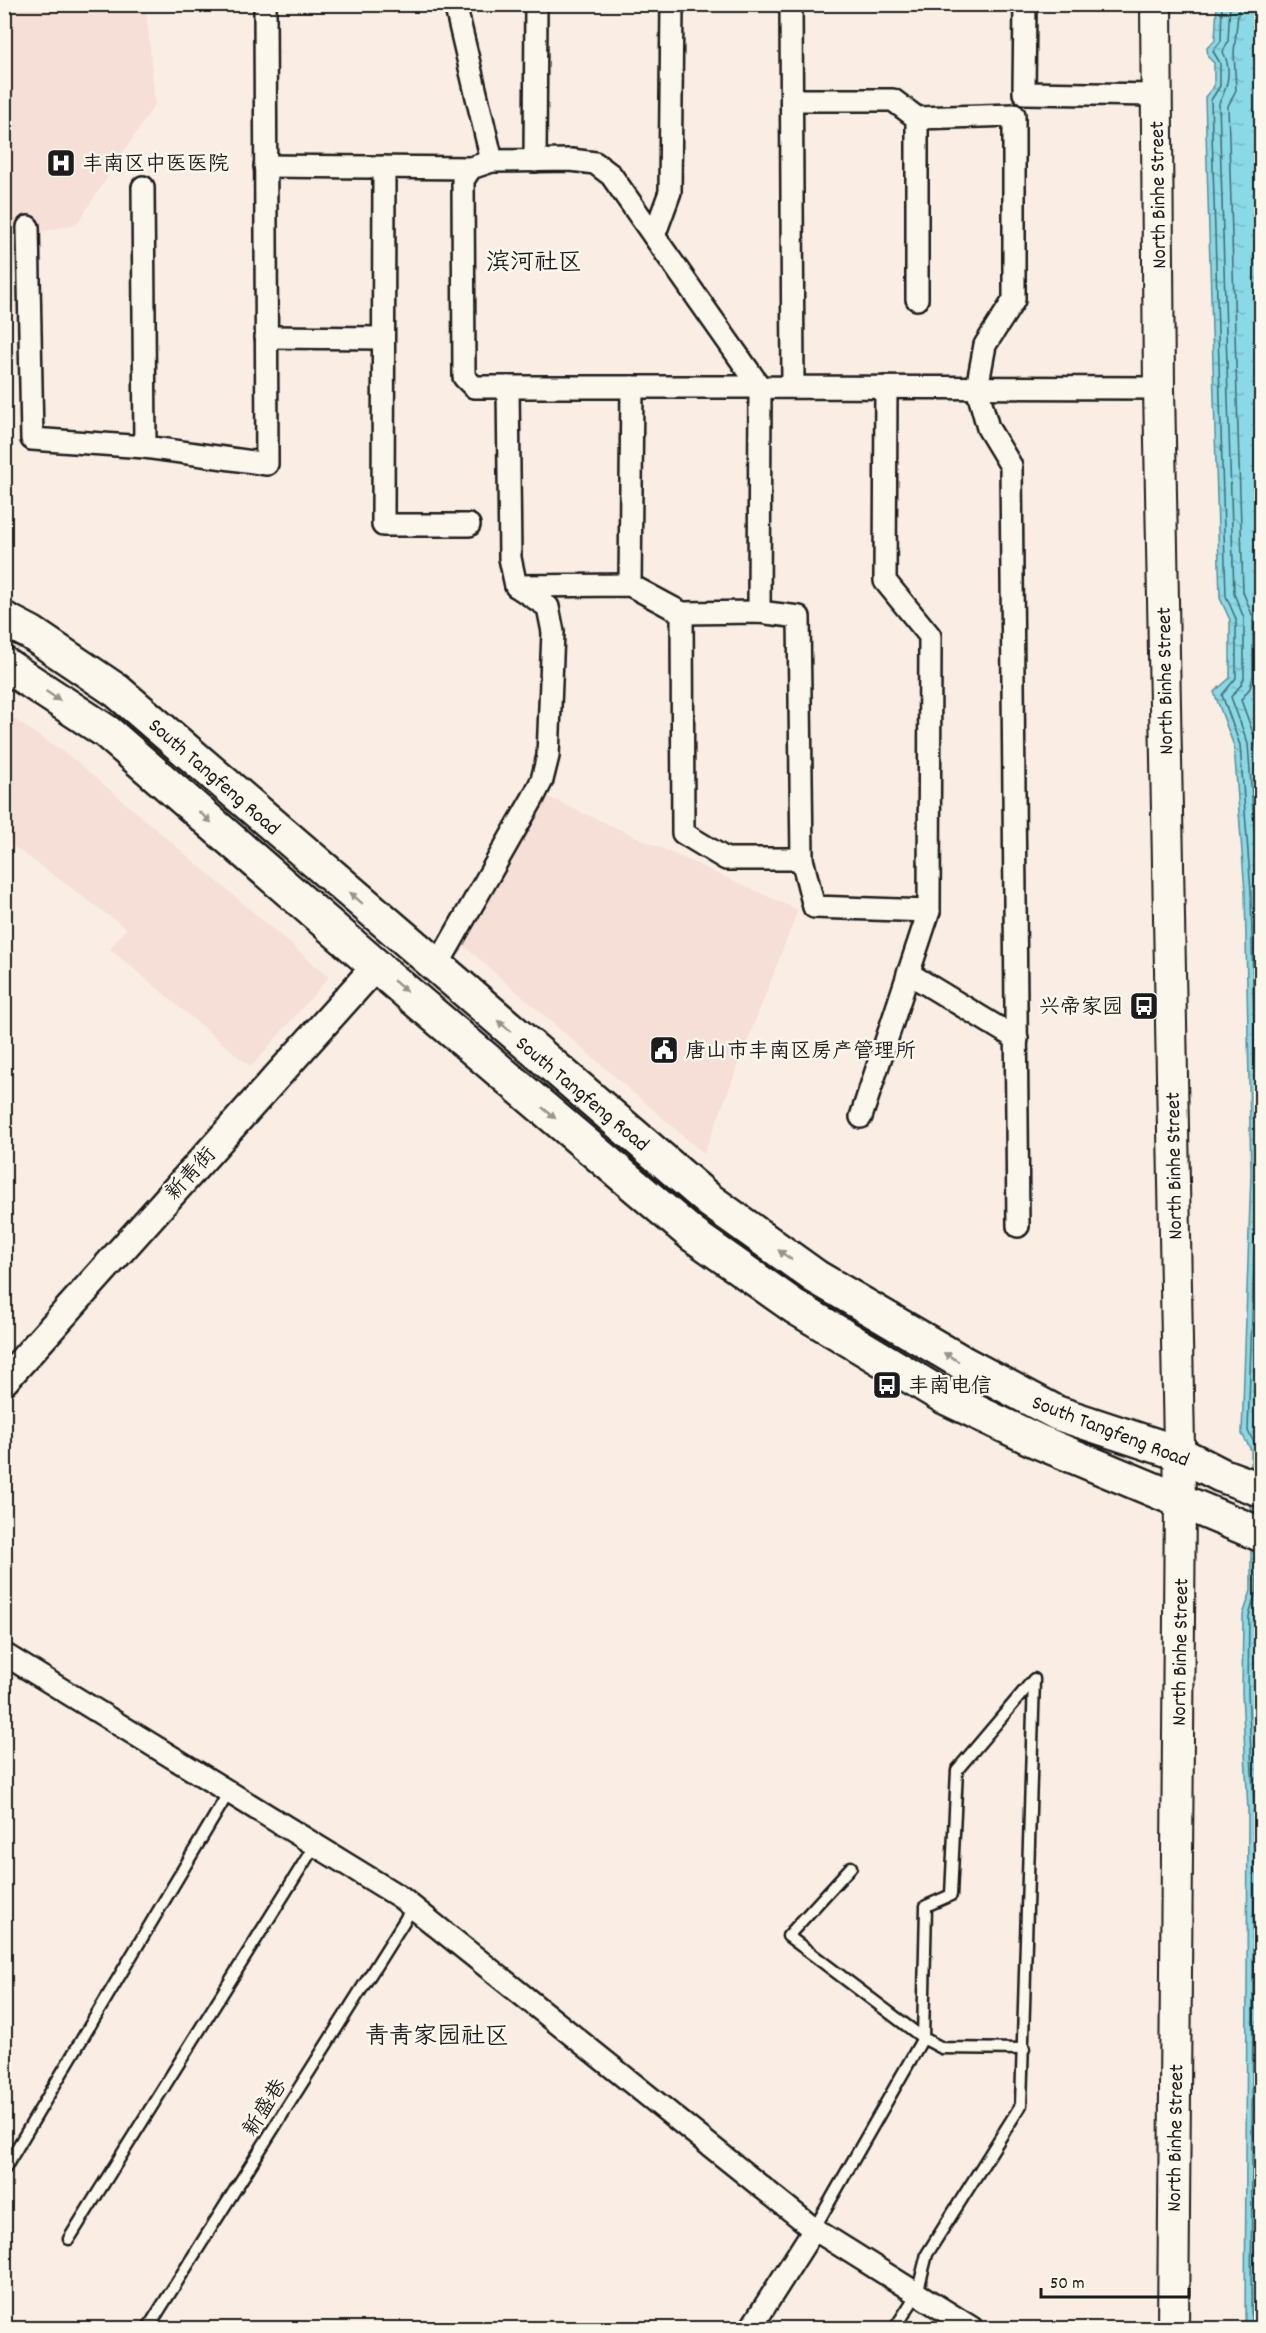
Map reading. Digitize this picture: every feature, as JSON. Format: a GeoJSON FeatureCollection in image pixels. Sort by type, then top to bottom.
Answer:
{"type":"FeatureCollection","features":[{"type":"Feature","properties":{"kind":"main road","name":"North Binhe Street"},"geometry":{"type":"LineString","coordinates":[[1156,4],[1159,388],[1180,1499],[1173,2328]]}},
{"type":"Feature","properties":{"kind":"main road","name":"South Tangfeng Road"},"geometry":{"type":"LineString","coordinates":[[4,619],[31,633],[117,691],[436,968],[709,1200],[816,1277],[963,1363],[1057,1413],[1178,1453],[1221,1475],[1262,1490]]}},
{"type":"Feature","properties":{"kind":"main road","name":"South Tangfeng Road"},"geometry":{"type":"LineString","coordinates":[[4,664],[107,732],[376,966],[693,1235],[795,1307],[943,1396],[1037,1441],[1262,1535]]}},
{"type":"Feature","properties":{"kind":"street"},"geometry":{"type":"LineString","coordinates":[[28,227],[32,439],[145,447],[267,464],[265,4]]}},
{"type":"Feature","properties":{"kind":"street"},"geometry":{"type":"LineString","coordinates":[[454,4],[492,161]]}},
{"type":"Feature","properties":{"kind":"street"},"geometry":{"type":"LineString","coordinates":[[535,161],[536,4]]}},
{"type":"Feature","properties":{"kind":"street"},"geometry":{"type":"LineString","coordinates":[[654,236],[670,192],[672,4]]}},
{"type":"Feature","properties":{"kind":"street"},"geometry":{"type":"LineString","coordinates":[[792,4],[793,387]]}},
{"type":"Feature","properties":{"kind":"street"},"geometry":{"type":"LineString","coordinates":[[1025,4],[1024,93],[1156,95]]}},
{"type":"Feature","properties":{"kind":"street"},"geometry":{"type":"LineString","coordinates":[[792,100],[893,100],[917,118],[1014,115],[1014,300],[985,345],[977,388],[988,428],[1011,466],[1018,1227]]}},
{"type":"Feature","properties":{"kind":"street"},"geometry":{"type":"LineString","coordinates":[[917,118],[917,298]]}},
{"type":"Feature","properties":{"kind":"street"},"geometry":{"type":"LineString","coordinates":[[265,166],[471,168],[492,161],[571,160],[595,163],[611,175],[760,387],[759,612]]}},
{"type":"Feature","properties":{"kind":"street"},"geometry":{"type":"LineString","coordinates":[[384,167],[383,525],[469,525]]}},
{"type":"Feature","properties":{"kind":"street"},"geometry":{"type":"LineString","coordinates":[[471,168],[463,180],[464,377],[474,387],[1159,388]]}},
{"type":"Feature","properties":{"kind":"street"},"geometry":{"type":"LineString","coordinates":[[143,187],[145,447]]}},
{"type":"Feature","properties":{"kind":"street"},"geometry":{"type":"LineString","coordinates":[[266,337],[383,338]]}},
{"type":"Feature","properties":{"kind":"street"},"geometry":{"type":"LineString","coordinates":[[436,968],[534,798],[542,780],[548,756],[553,632],[548,607],[516,586],[510,558],[508,387]]}},
{"type":"Feature","properties":{"kind":"street"},"geometry":{"type":"LineString","coordinates":[[630,585],[632,387]]}},
{"type":"Feature","properties":{"kind":"street"},"geometry":{"type":"LineString","coordinates":[[861,1117],[929,911],[930,636],[885,581],[886,387]]}},
{"type":"Feature","properties":{"kind":"street"},"geometry":{"type":"LineString","coordinates":[[516,586],[630,585],[682,613],[759,612],[799,616],[802,859],[814,907],[929,911]]}},
{"type":"Feature","properties":{"kind":"street"},"geometry":{"type":"LineString","coordinates":[[682,613],[683,833],[726,859],[802,859]]}},
{"type":"Feature","properties":{"kind":"street","name":"新青街"},"geometry":{"type":"LineString","coordinates":[[4,1381],[376,966]]}},
{"type":"Feature","properties":{"kind":"street"},"geometry":{"type":"LineString","coordinates":[[908,973],[1017,1039]]}},
{"type":"Feature","properties":{"kind":"street"},"geometry":{"type":"LineString","coordinates":[[4,1654],[413,1907],[814,2229],[972,2328]]}},
{"type":"Feature","properties":{"kind":"street"},"geometry":{"type":"LineString","coordinates":[[751,2328],[814,2229]]}},
{"type":"Feature","properties":{"kind":"lane"},"geometry":{"type":"LineString","coordinates":[[814,2229],[923,2038],[926,1906],[951,1895],[957,1770],[1034,1679],[1022,2105],[927,2254],[917,2294],[896,2328]]}},
{"type":"Feature","properties":{"kind":"lane"},"geometry":{"type":"LineString","coordinates":[[4,2170],[229,1792]]}},
{"type":"Feature","properties":{"kind":"lane"},"geometry":{"type":"LineString","coordinates":[[69,2239],[315,1845]]}},
{"type":"Feature","properties":{"kind":"lane"},"geometry":{"type":"LineString","coordinates":[[851,1867],[788,1936],[923,2038],[942,2048],[1024,2049]]}},
{"type":"Feature","properties":{"kind":"lane","name":"新盛巷"},"geometry":{"type":"LineString","coordinates":[[148,2328],[413,1907]]}},
{"type":"Feature","properties":{"kind":"shaded area","name":"丰南区中医医院"},"geometry":{"type":"Polygon","coordinates":[[[5,5],[146,5],[155,104],[77,224],[28,235],[5,222],[5,5]]]}},
{"type":"Feature","properties":{"kind":"shaded area"},"geometry":{"type":"Polygon","coordinates":[[[5,713],[75,760],[329,977],[251,1067],[110,949],[126,928],[5,840],[5,713]]]}},
{"type":"Feature","properties":{"kind":"shaded area","name":"唐山市丰南区房产管理所"},"geometry":{"type":"Polygon","coordinates":[[[539,793],[798,910],[704,1154],[464,946],[539,793]]]}},
{"type":"Feature","properties":{"kind":"water"},"geometry":{"type":"Polygon","coordinates":[[[1217,5],[1261,5],[1261,2328],[1245,2328],[1248,1811],[1242,1693],[1243,1615],[1251,1591],[1251,1450],[1242,1434],[1251,1173],[1245,892],[1234,746],[1214,692],[1230,678],[1230,620],[1220,598],[1205,97],[1214,86],[1214,63],[1208,57],[1207,48],[1215,40],[1217,5]]]}},
{"type":"Feature","properties":{"kind":"place","name":"丰南区中医医院"},"geometry":{"type":"Point","coordinates":[61,163]}},
{"type":"Feature","properties":{"kind":"place","name":"兴帝家园"},"geometry":{"type":"Point","coordinates":[1144,1006]}},
{"type":"Feature","properties":{"kind":"place","name":"唐山市丰南区房产管理所"},"geometry":{"type":"Point","coordinates":[664,1050]}},
{"type":"Feature","properties":{"kind":"place","name":"丰南电信"},"geometry":{"type":"Point","coordinates":[887,1385]}},
{"type":"Feature","properties":{"kind":"district","name":"滨河社区"},"geometry":{"type":"Point","coordinates":[534,261]}},
{"type":"Feature","properties":{"kind":"district","name":"青青家园社区"},"geometry":{"type":"Point","coordinates":[437,2035]}}]}
